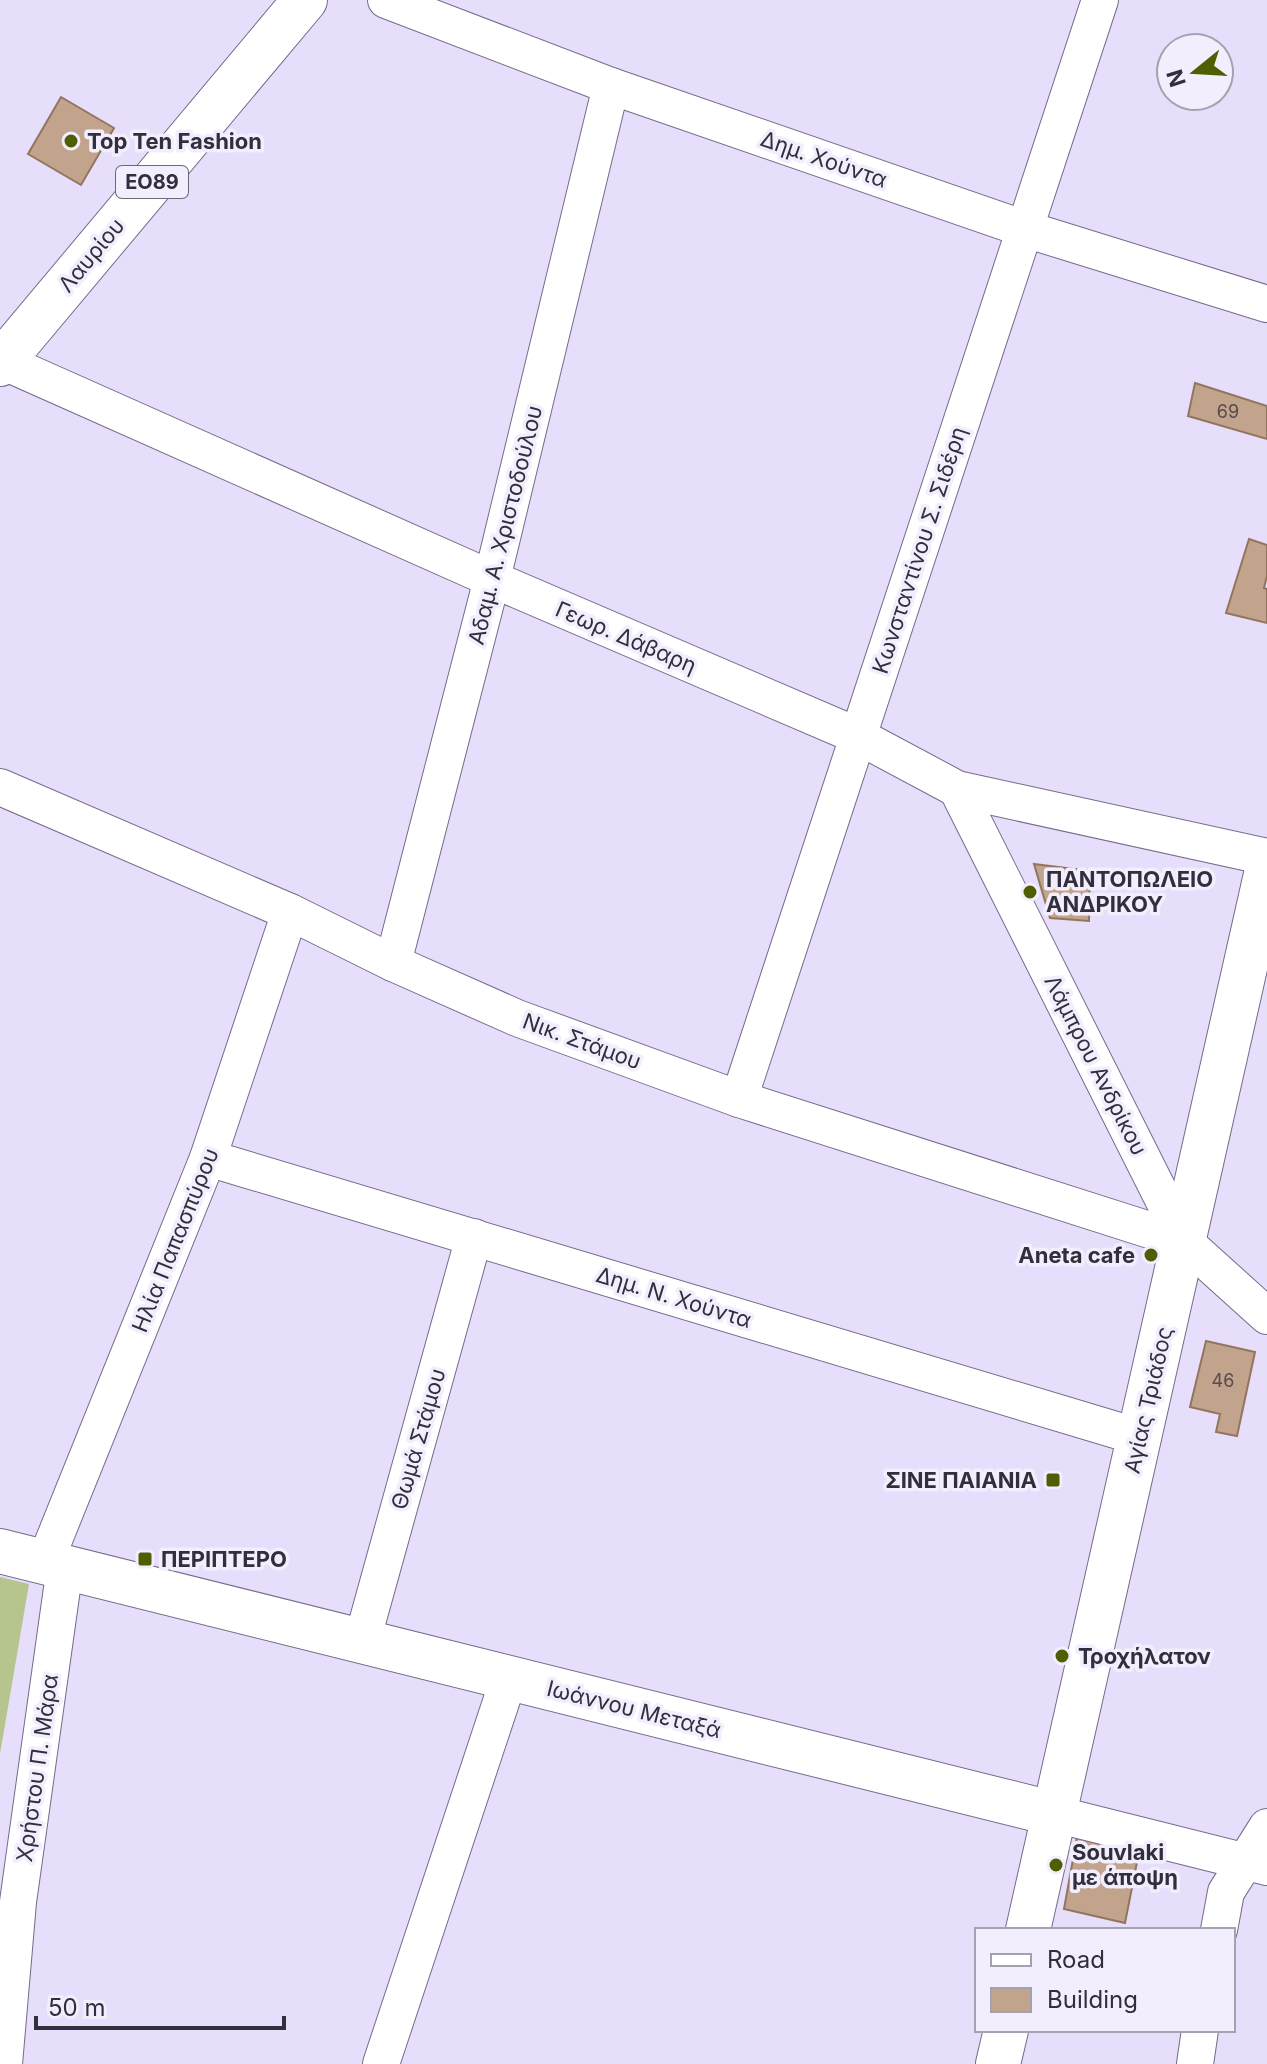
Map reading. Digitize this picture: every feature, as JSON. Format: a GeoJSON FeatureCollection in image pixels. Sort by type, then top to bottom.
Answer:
{"type":"FeatureCollection","features":[{"type":"Feature","properties":{"kind":"street","name":"Λαυρίου"},"geometry":{"type":"LineString","coordinates":[[1,362],[305,0]]}},
{"type":"Feature","properties":{"kind":"street","name":"Δημ. Χούντα"},"geometry":{"type":"LineString","coordinates":[[386,0],[611,86],[1025,229],[1267,304]]}},
{"type":"Feature","properties":{"kind":"street","name":"Κωνσταντίνου Σ. Σιδέρη"},"geometry":{"type":"LineString","coordinates":[[739,1099],[1100,0]]}},
{"type":"Feature","properties":{"kind":"street","name":"Αδαμ. Α. Χριστοδούλου"},"geometry":{"type":"LineString","coordinates":[[393,963],[492,579],[611,86]]}},
{"type":"Feature","properties":{"kind":"street","name":"Γεωρ. Δάβαρη"},"geometry":{"type":"LineString","coordinates":[[1,362],[492,579],[858,736],[957,789],[1267,857]]}},
{"type":"Feature","properties":{"kind":"street","name":"Νικ. Στάμου"},"geometry":{"type":"LineString","coordinates":[[0,787],[290,912],[393,963],[517,1018],[739,1099],[1184,1241]]}},
{"type":"Feature","properties":{"kind":"street","name":"Λάμπρου Ανδρίκου"},"geometry":{"type":"LineString","coordinates":[[957,789],[1184,1241],[1262,1307]]}},
{"type":"Feature","properties":{"kind":"street","name":"Αγίας Τριάδος"},"geometry":{"type":"LineString","coordinates":[[1028,1928],[1267,870]]}},
{"type":"Feature","properties":{"kind":"street","name":"Ηλία Παπασπύρου"},"geometry":{"type":"LineString","coordinates":[[55,1565],[208,1158],[290,912]]}},
{"type":"Feature","properties":{"kind":"street","name":"Δημ. Ν. Χούντα"},"geometry":{"type":"LineString","coordinates":[[208,1158],[1139,1437]]}},
{"type":"Feature","properties":{"kind":"street","name":"Θωμά Στάμου"},"geometry":{"type":"LineString","coordinates":[[362,1641],[474,1237]]}},
{"type":"Feature","properties":{"kind":"street","name":"Ιωάννου Μεταξά"},"geometry":{"type":"LineString","coordinates":[[0,1551],[1256,1864]]}},
{"type":"Feature","properties":{"kind":"street","name":"Χρήστου Π. Μάρα"},"geometry":{"type":"LineString","coordinates":[[4,2064],[9,1900],[55,1565]]}},
{"type":"Feature","properties":{"kind":"street"},"geometry":{"type":"LineString","coordinates":[[381,2064],[509,1678]]}},
{"type":"Feature","properties":{"kind":"street"},"geometry":{"type":"LineString","coordinates":[[1219,1928],[1226,1892],[1256,1864],[1267,1827]]}},
{"type":"Feature","properties":{"kind":"street"},"geometry":{"type":"LineString","coordinates":[[998,2064],[1006,2032]]}},
{"type":"Feature","properties":{"kind":"street"},"geometry":{"type":"LineString","coordinates":[[1195,2064],[1200,2032]]}},
{"type":"Feature","properties":{"kind":"green space"},"geometry":{"type":"Polygon","coordinates":[[[0,1577],[29,1584],[0,1754],[0,1577]]]}},
{"type":"Feature","properties":{"kind":"building","name":"Top Ten Fashion"},"geometry":{"type":"Polygon","coordinates":[[[61,97],[114,128],[81,185],[28,154],[61,97]]]}},
{"type":"Feature","properties":{"kind":"building"},"geometry":{"type":"Polygon","coordinates":[[[1195,383],[1267,406],[1267,439],[1188,416],[1195,383]]]}},
{"type":"Feature","properties":{"kind":"building"},"geometry":{"type":"Polygon","coordinates":[[[1249,539],[1267,545],[1264,588],[1267,589],[1267,623],[1226,613],[1249,539]]]}},
{"type":"Feature","properties":{"kind":"building"},"geometry":{"type":"Polygon","coordinates":[[[1034,864],[1090,871],[1089,921],[1050,918],[1034,864]]]}},
{"type":"Feature","properties":{"kind":"building"},"geometry":{"type":"Polygon","coordinates":[[[1206,1341],[1255,1352],[1237,1436],[1216,1432],[1220,1414],[1190,1407],[1206,1341]]]}},
{"type":"Feature","properties":{"kind":"building"},"geometry":{"type":"Polygon","coordinates":[[[1077,1837],[1139,1852],[1125,1923],[1064,1909],[1077,1837]]]}},
{"type":"Feature","properties":{"kind":"place","name":"Top Ten Fashion"},"geometry":{"type":"Point","coordinates":[71,141]}},
{"type":"Feature","properties":{"kind":"place","name":"ΠΑΝΤΟΠΩΛΕΙΟ ΑΝΔΡΙΚΟΥ"},"geometry":{"type":"Point","coordinates":[1030,892]}},
{"type":"Feature","properties":{"kind":"place","name":"Aneta cafe"},"geometry":{"type":"Point","coordinates":[1151,1255]}},
{"type":"Feature","properties":{"kind":"place","name":"ΣΙΝΕ ΠΑΙΑΝΙΑ"},"geometry":{"type":"Point","coordinates":[1053,1480]}},
{"type":"Feature","properties":{"kind":"place","name":"ΠΕΡΙΠΤΕΡΟ"},"geometry":{"type":"Point","coordinates":[145,1559]}},
{"type":"Feature","properties":{"kind":"place","name":"Τροχήλατον"},"geometry":{"type":"Point","coordinates":[1062,1656]}},
{"type":"Feature","properties":{"kind":"place","name":"Souvlaki με άποψη"},"geometry":{"type":"Point","coordinates":[1056,1865]}}]}
